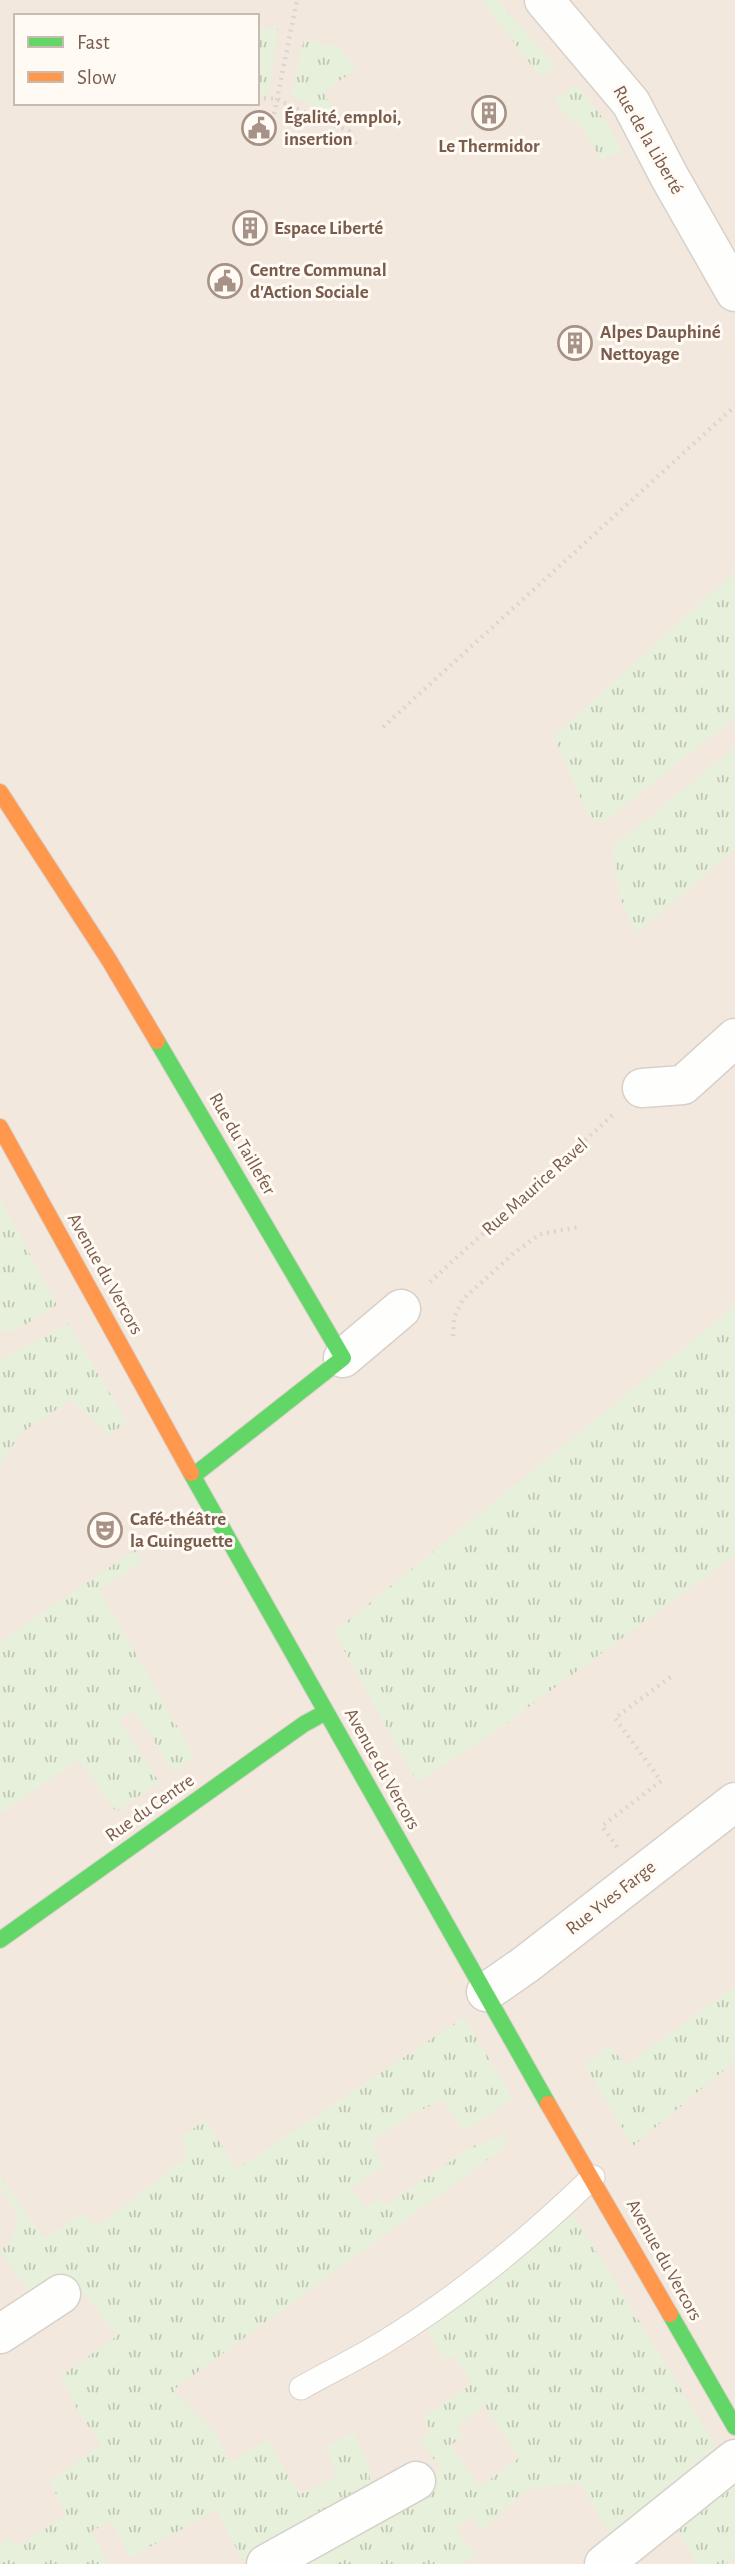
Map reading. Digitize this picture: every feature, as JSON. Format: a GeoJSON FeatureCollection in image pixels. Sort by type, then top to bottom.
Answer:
{"type":"FeatureCollection","features":[{"type":"Feature","properties":{"kind":"street","name":"Rue de la Liberté"},"geometry":{"type":"LineString","coordinates":[[544,0],[631,103],[735,292]]}},
{"type":"Feature","properties":{"kind":"street","name":"Rue du Taillefer"},"geometry":{"type":"LineString","coordinates":[[0,792],[109,960],[343,1358]]}},
{"type":"Feature","properties":{"kind":"street"},"geometry":{"type":"LineString","coordinates":[[642,1088],[683,1085],[735,1038]]}},
{"type":"Feature","properties":{"kind":"street","name":"Avenue du Vercors"},"geometry":{"type":"LineString","coordinates":[[0,1127],[326,1712],[735,2427]]}},
{"type":"Feature","properties":{"kind":"street"},"geometry":{"type":"LineString","coordinates":[[193,1476],[401,1309]]}},
{"type":"Feature","properties":{"kind":"street","name":"Rue du Centre"},"geometry":{"type":"LineString","coordinates":[[0,1940],[304,1724],[326,1712]]}},
{"type":"Feature","properties":{"kind":"street","name":"Rue Yves Farge"},"geometry":{"type":"LineString","coordinates":[[485,1992],[525,1965],[735,1802]]}},
{"type":"Feature","properties":{"kind":"street"},"geometry":{"type":"LineString","coordinates":[[0,2334],[61,2294]]}},
{"type":"Feature","properties":{"kind":"street"},"geometry":{"type":"LineString","coordinates":[[604,2564],[735,2459]]}},
{"type":"Feature","properties":{"kind":"street"},"geometry":{"type":"LineString","coordinates":[[266,2564],[416,2481]]}},
{"type":"Feature","properties":{"kind":"lane"},"geometry":{"type":"LineString","coordinates":[[301,2388],[385,2342],[474,2281],[593,2177]]}},
{"type":"Feature","properties":{"kind":"path"},"geometry":{"type":"LineString","coordinates":[[274,114],[297,0]]}},
{"type":"Feature","properties":{"kind":"path"},"geometry":{"type":"LineString","coordinates":[[259,98],[277,99],[349,131],[358,147]]}},
{"type":"Feature","properties":{"kind":"path"},"geometry":{"type":"LineString","coordinates":[[383,727],[735,406]]}},
{"type":"Feature","properties":{"kind":"path","name":"Rue Maurice Ravel"},"geometry":{"type":"LineString","coordinates":[[401,1309],[642,1088]]}},
{"type":"Feature","properties":{"kind":"path"},"geometry":{"type":"LineString","coordinates":[[453,1336],[454,1318],[463,1299],[514,1253],[540,1234],[580,1227]]}},
{"type":"Feature","properties":{"kind":"path"},"geometry":{"type":"LineString","coordinates":[[623,1855],[602,1826],[661,1781],[615,1718],[673,1675]]}},
{"type":"Feature","properties":{"kind":"shaded area"},"geometry":{"type":"Polygon","coordinates":[[[0,0],[735,0],[735,2564],[0,2564],[0,0]]]}},
{"type":"Feature","properties":{"kind":"green space"},"geometry":{"type":"Polygon","coordinates":[[[482,0],[498,0],[555,65],[540,77],[482,0]]]}},
{"type":"Feature","properties":{"kind":"green space"},"geometry":{"type":"Polygon","coordinates":[[[259,27],[278,29],[268,95],[259,93],[259,27]]]}},
{"type":"Feature","properties":{"kind":"green space"},"geometry":{"type":"Polygon","coordinates":[[[304,40],[340,47],[356,69],[323,93],[342,120],[291,95],[304,40]]]}},
{"type":"Feature","properties":{"kind":"green space"},"geometry":{"type":"Polygon","coordinates":[[[576,85],[607,123],[622,150],[602,160],[577,121],[571,122],[554,100],[576,85]]]}},
{"type":"Feature","properties":{"kind":"green space"},"geometry":{"type":"Polygon","coordinates":[[[735,572],[735,717],[604,822],[589,818],[554,736],[735,572]]]}},
{"type":"Feature","properties":{"kind":"green space"},"geometry":{"type":"Polygon","coordinates":[[[735,747],[735,849],[636,934],[620,898],[612,848],[735,747]]]}},
{"type":"Feature","properties":{"kind":"green space"},"geometry":{"type":"Polygon","coordinates":[[[0,1198],[57,1305],[15,1331],[0,1332],[0,1198]]]}},
{"type":"Feature","properties":{"kind":"green space"},"geometry":{"type":"Polygon","coordinates":[[[735,1306],[735,1555],[497,1730],[417,1782],[334,1632],[735,1306]]]}},
{"type":"Feature","properties":{"kind":"green space"},"geometry":{"type":"Polygon","coordinates":[[[68,1324],[127,1422],[109,1435],[71,1400],[21,1433],[0,1465],[0,1360],[68,1324]]]}},
{"type":"Feature","properties":{"kind":"green space"},"geometry":{"type":"Polygon","coordinates":[[[136,1549],[143,1562],[99,1589],[194,1756],[174,1772],[134,1710],[119,1720],[159,1782],[116,1812],[79,1759],[0,1814],[0,1642],[136,1549]]]}},
{"type":"Feature","properties":{"kind":"green space"},"geometry":{"type":"Polygon","coordinates":[[[735,1987],[735,2061],[633,2146],[584,2064],[610,2046],[626,2065],[735,1987]]]}},
{"type":"Feature","properties":{"kind":"green space"},"geometry":{"type":"Polygon","coordinates":[[[464,2017],[513,2099],[465,2131],[443,2100],[414,2113],[370,2143],[384,2165],[351,2188],[366,2208],[380,2198],[385,2206],[473,2146],[509,2134],[502,2149],[173,2390],[216,2433],[230,2463],[268,2439],[299,2495],[336,2476],[327,2446],[354,2432],[370,2470],[369,2497],[246,2562],[216,2510],[130,2558],[111,2521],[92,2531],[108,2564],[0,2564],[0,2544],[10,2538],[16,2547],[66,2516],[50,2481],[102,2444],[79,2414],[61,2376],[117,2336],[69,2274],[31,2294],[0,2251],[12,2240],[18,2217],[0,2187],[0,2176],[44,2238],[82,2214],[98,2226],[187,2158],[182,2137],[205,2120],[237,2169],[464,2017]]]}},
{"type":"Feature","properties":{"kind":"green space"},"geometry":{"type":"Polygon","coordinates":[[[574,2215],[721,2454],[615,2542],[580,2483],[527,2489],[481,2531],[471,2517],[456,2528],[476,2555],[463,2564],[279,2564],[442,2471],[420,2440],[431,2431],[423,2417],[472,2384],[454,2355],[445,2360],[426,2329],[574,2215]],[[485,2406],[457,2426],[463,2436],[451,2445],[480,2487],[519,2458],[485,2406]]]}},
{"type":"Feature","properties":{"kind":"green space"},"geometry":{"type":"Polygon","coordinates":[[[731,2484],[735,2490],[735,2558],[725,2564],[697,2564],[677,2531],[731,2484]]]}},
{"type":"Feature","properties":{"kind":"traffic: fast"},"geometry":{"type":"LineString","coordinates":[[157,1041],[343,1358],[193,1476]]}},
{"type":"Feature","properties":{"kind":"traffic: fast"},"geometry":{"type":"LineString","coordinates":[[191,1473],[548,2104]]}},
{"type":"Feature","properties":{"kind":"traffic: fast"},"geometry":{"type":"LineString","coordinates":[[0,1940],[304,1724],[326,1712]]}},
{"type":"Feature","properties":{"kind":"traffic: fast"},"geometry":{"type":"LineString","coordinates":[[670,2314],[735,2427]]}},
{"type":"Feature","properties":{"kind":"traffic: slow"},"geometry":{"type":"LineString","coordinates":[[0,792],[109,960],[157,1041]]}},
{"type":"Feature","properties":{"kind":"traffic: slow"},"geometry":{"type":"LineString","coordinates":[[0,1127],[191,1473]]}},
{"type":"Feature","properties":{"kind":"traffic: slow"},"geometry":{"type":"LineString","coordinates":[[548,2104],[670,2314]]}},
{"type":"Feature","properties":{"kind":"place","name":"Le Thermidor"},"geometry":{"type":"Point","coordinates":[489,113]}},
{"type":"Feature","properties":{"kind":"place","name":"Égalité, emploi, insertion"},"geometry":{"type":"Point","coordinates":[259,128]}},
{"type":"Feature","properties":{"kind":"place","name":"Espace Liberté"},"geometry":{"type":"Point","coordinates":[250,228]}},
{"type":"Feature","properties":{"kind":"place","name":"Centre Communal d'Action Sociale"},"geometry":{"type":"Point","coordinates":[225,281]}},
{"type":"Feature","properties":{"kind":"place","name":"Alpes Dauphiné Nettoyage"},"geometry":{"type":"Point","coordinates":[575,343]}},
{"type":"Feature","properties":{"kind":"place","name":"Café-théâtre la Guinguette"},"geometry":{"type":"Point","coordinates":[105,1530]}}]}
